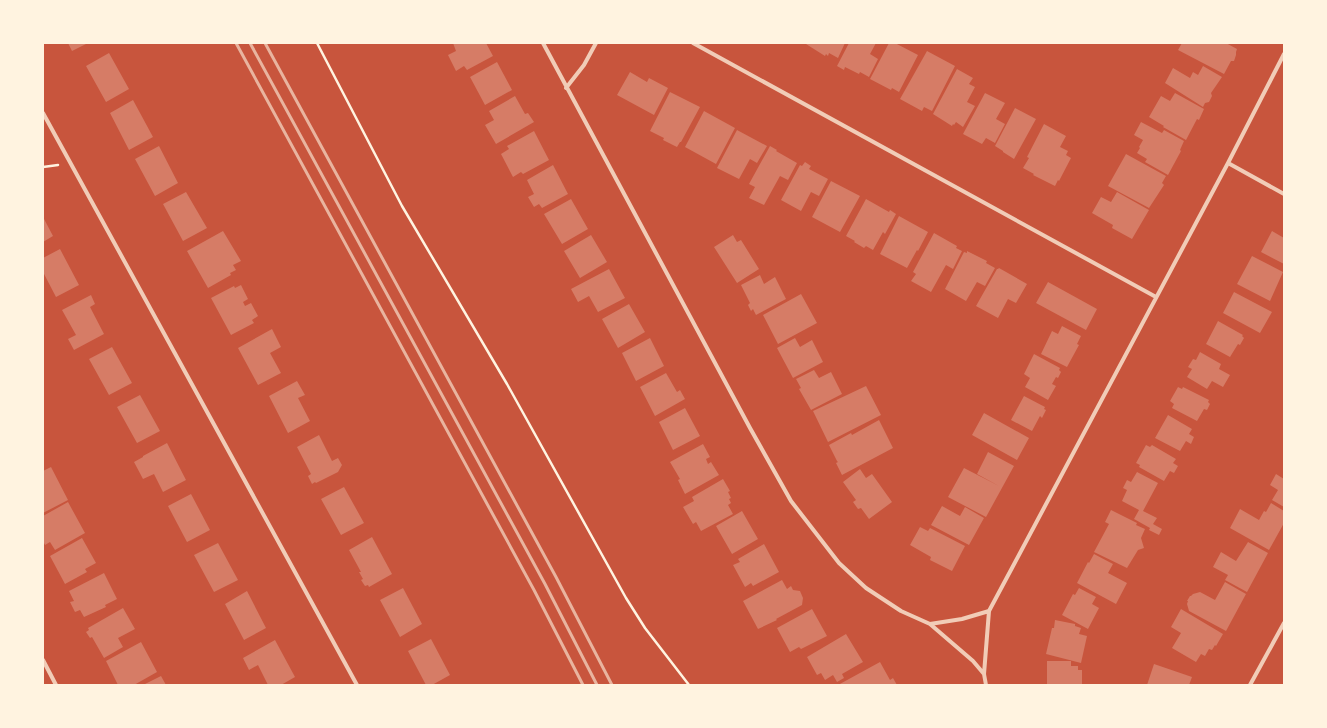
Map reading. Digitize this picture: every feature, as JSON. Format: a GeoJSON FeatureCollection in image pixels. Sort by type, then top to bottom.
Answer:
{"type":"FeatureCollection","features":[{"type":"Feature","properties":{"kind":"street"},"geometry":{"type":"LineString","coordinates":[[543,43],[791,502],[839,563],[866,588],[901,611],[930,624],[973,661],[984,674]]}},
{"type":"Feature","properties":{"kind":"street"},"geometry":{"type":"LineString","coordinates":[[566,88],[584,65],[596,43]]}},
{"type":"Feature","properties":{"kind":"street"},"geometry":{"type":"LineString","coordinates":[[693,43],[1156,297]]}},
{"type":"Feature","properties":{"kind":"street"},"geometry":{"type":"LineString","coordinates":[[986,685],[984,674],[989,611],[1228,163],[1284,54]]}},
{"type":"Feature","properties":{"kind":"street"},"geometry":{"type":"LineString","coordinates":[[43,113],[357,685]]}},
{"type":"Feature","properties":{"kind":"street"},"geometry":{"type":"LineString","coordinates":[[1228,163],[1284,194]]}},
{"type":"Feature","properties":{"kind":"street"},"geometry":{"type":"LineString","coordinates":[[930,624],[962,619],[989,611]]}},
{"type":"Feature","properties":{"kind":"street"},"geometry":{"type":"LineString","coordinates":[[1250,685],[1284,623]]}},
{"type":"Feature","properties":{"kind":"street"},"geometry":{"type":"LineString","coordinates":[[43,660],[56,685]]}},
{"type":"Feature","properties":{"kind":"path"},"geometry":{"type":"LineString","coordinates":[[318,43],[402,206],[507,384],[626,598],[645,628],[689,685]]}},
{"type":"Feature","properties":{"kind":"building"},"geometry":{"type":"Polygon","coordinates":[[[68,43],[88,43],[72,51],[68,43]]]}},
{"type":"Feature","properties":{"kind":"building"},"geometry":{"type":"Polygon","coordinates":[[[453,43],[486,43],[493,56],[467,70],[464,66],[456,71],[448,55],[456,51],[453,43]]]}},
{"type":"Feature","properties":{"kind":"building"},"geometry":{"type":"Polygon","coordinates":[[[845,43],[838,58],[829,53],[828,56],[826,54],[825,56],[806,44],[845,43]]]}},
{"type":"Feature","properties":{"kind":"building"},"geometry":{"type":"Polygon","coordinates":[[[849,43],[876,43],[870,54],[878,59],[869,77],[860,72],[859,74],[845,67],[844,70],[837,66],[849,43]]]}},
{"type":"Feature","properties":{"kind":"building"},"geometry":{"type":"Polygon","coordinates":[[[889,43],[895,43],[918,55],[899,92],[892,88],[891,90],[870,79],[889,43]]]}},
{"type":"Feature","properties":{"kind":"building"},"geometry":{"type":"Polygon","coordinates":[[[1182,43],[1226,43],[1237,49],[1234,61],[1231,61],[1224,74],[1178,50],[1182,43]]]}},
{"type":"Feature","properties":{"kind":"building"},"geometry":{"type":"Polygon","coordinates":[[[927,51],[955,66],[932,111],[924,107],[922,111],[900,99],[927,51]]]}},
{"type":"Feature","properties":{"kind":"building"},"geometry":{"type":"Polygon","coordinates":[[[109,53],[129,89],[106,102],[86,66],[109,53]]]}},
{"type":"Feature","properties":{"kind":"building"},"geometry":{"type":"Polygon","coordinates":[[[497,62],[512,90],[485,105],[470,77],[497,62]]]}},
{"type":"Feature","properties":{"kind":"building"},"geometry":{"type":"Polygon","coordinates":[[[1203,66],[1222,77],[1211,93],[1212,96],[1209,102],[1205,103],[1203,107],[1165,83],[1173,68],[1190,78],[1193,72],[1198,75],[1203,66]]]}},
{"type":"Feature","properties":{"kind":"building"},"geometry":{"type":"Polygon","coordinates":[[[957,69],[973,78],[969,84],[975,87],[967,102],[975,106],[963,127],[956,122],[952,126],[933,114],[957,69]]]}},
{"type":"Feature","properties":{"kind":"building"},"geometry":{"type":"Polygon","coordinates":[[[630,72],[647,82],[649,78],[668,88],[654,115],[617,95],[630,72]]]}},
{"type":"Feature","properties":{"kind":"building"},"geometry":{"type":"Polygon","coordinates":[[[670,92],[700,107],[677,147],[650,131],[670,92]]]}},
{"type":"Feature","properties":{"kind":"building"},"geometry":{"type":"Polygon","coordinates":[[[985,93],[1005,103],[996,119],[1005,124],[995,143],[986,138],[982,144],[963,134],[985,93]]]}},
{"type":"Feature","properties":{"kind":"building"},"geometry":{"type":"Polygon","coordinates":[[[1175,93],[1204,109],[1186,140],[1149,117],[1161,96],[1170,101],[1175,93]]]}},
{"type":"Feature","properties":{"kind":"building"},"geometry":{"type":"Polygon","coordinates":[[[515,96],[525,114],[528,113],[534,122],[496,144],[485,125],[494,120],[489,111],[515,96]]]}},
{"type":"Feature","properties":{"kind":"building"},"geometry":{"type":"Polygon","coordinates":[[[133,100],[153,137],[129,150],[110,113],[133,100]]]}},
{"type":"Feature","properties":{"kind":"building"},"geometry":{"type":"Polygon","coordinates":[[[1015,108],[1036,119],[1014,159],[995,146],[1015,108]]]}},
{"type":"Feature","properties":{"kind":"building"},"geometry":{"type":"Polygon","coordinates":[[[704,111],[735,128],[716,164],[685,147],[704,111]]]}},
{"type":"Feature","properties":{"kind":"building"},"geometry":{"type":"Polygon","coordinates":[[[1141,122],[1162,133],[1164,130],[1184,141],[1180,150],[1181,151],[1168,175],[1145,162],[1147,159],[1137,153],[1143,140],[1134,135],[1141,122]]]}},
{"type":"Feature","properties":{"kind":"building"},"geometry":{"type":"Polygon","coordinates":[[[1044,124],[1066,136],[1060,147],[1068,151],[1066,155],[1071,158],[1055,186],[1023,168],[1044,124]]]}},
{"type":"Feature","properties":{"kind":"building"},"geometry":{"type":"Polygon","coordinates":[[[737,130],[767,146],[757,163],[750,159],[739,179],[717,168],[737,130]]]}},
{"type":"Feature","properties":{"kind":"building"},"geometry":{"type":"Polygon","coordinates":[[[534,131],[549,160],[523,174],[521,172],[513,177],[501,154],[509,149],[507,146],[534,131]]]}},
{"type":"Feature","properties":{"kind":"building"},"geometry":{"type":"Polygon","coordinates":[[[159,146],[178,183],[155,196],[135,159],[159,146]]]}},
{"type":"Feature","properties":{"kind":"building"},"geometry":{"type":"Polygon","coordinates":[[[770,146],[797,163],[788,180],[780,176],[764,205],[749,198],[755,187],[749,184],[770,146]]]}},
{"type":"Feature","properties":{"kind":"building"},"geometry":{"type":"Polygon","coordinates":[[[1126,154],[1166,176],[1162,183],[1164,185],[1149,208],[1108,186],[1126,154]]]}},
{"type":"Feature","properties":{"kind":"building"},"geometry":{"type":"Polygon","coordinates":[[[805,162],[811,166],[809,169],[828,179],[819,196],[811,192],[801,211],[781,200],[800,165],[802,166],[805,162]]]}},
{"type":"Feature","properties":{"kind":"building"},"geometry":{"type":"Polygon","coordinates":[[[553,165],[568,194],[542,208],[539,204],[534,207],[528,197],[534,194],[527,180],[553,165]]]}},
{"type":"Feature","properties":{"kind":"building"},"geometry":{"type":"Polygon","coordinates":[[[831,181],[860,196],[840,232],[812,217],[831,181]]]}},
{"type":"Feature","properties":{"kind":"building"},"geometry":{"type":"Polygon","coordinates":[[[186,192],[207,228],[183,241],[163,204],[186,192]]]}},
{"type":"Feature","properties":{"kind":"building"},"geometry":{"type":"Polygon","coordinates":[[[1117,192],[1149,210],[1132,239],[1112,228],[1113,225],[1092,213],[1101,197],[1111,202],[1117,192]]]}},
{"type":"Feature","properties":{"kind":"building"},"geometry":{"type":"Polygon","coordinates":[[[571,199],[588,229],[562,244],[544,214],[571,199]]]}},
{"type":"Feature","properties":{"kind":"building"},"geometry":{"type":"Polygon","coordinates":[[[866,199],[889,212],[890,210],[896,214],[885,234],[883,232],[873,250],[866,246],[864,248],[846,236],[866,199]]]}},
{"type":"Feature","properties":{"kind":"building"},"geometry":{"type":"Polygon","coordinates":[[[899,216],[928,232],[907,268],[880,254],[899,216]]]}},
{"type":"Feature","properties":{"kind":"building"},"geometry":{"type":"Polygon","coordinates":[[[43,217],[53,236],[43,242],[43,217]]]}},
{"type":"Feature","properties":{"kind":"building"},"geometry":{"type":"Polygon","coordinates":[[[223,231],[241,261],[233,265],[236,270],[230,273],[231,275],[208,288],[187,251],[223,231]]]}},
{"type":"Feature","properties":{"kind":"building"},"geometry":{"type":"Polygon","coordinates":[[[1272,231],[1284,238],[1284,264],[1261,252],[1272,231]]]}},
{"type":"Feature","properties":{"kind":"building"},"geometry":{"type":"Polygon","coordinates":[[[934,233],[957,246],[956,248],[962,251],[953,269],[946,265],[931,292],[911,281],[916,274],[913,272],[934,233]]]}},
{"type":"Feature","properties":{"kind":"building"},"geometry":{"type":"Polygon","coordinates":[[[591,235],[607,262],[580,278],[564,251],[591,235]]]}},
{"type":"Feature","properties":{"kind":"building"},"geometry":{"type":"Polygon","coordinates":[[[733,235],[737,242],[741,240],[759,269],[737,283],[714,247],[733,235]]]}},
{"type":"Feature","properties":{"kind":"building"},"geometry":{"type":"Polygon","coordinates":[[[60,249],[79,285],[56,297],[43,272],[43,258],[60,249]]]}},
{"type":"Feature","properties":{"kind":"building"},"geometry":{"type":"Polygon","coordinates":[[[967,251],[987,261],[986,263],[995,268],[985,286],[977,282],[966,301],[945,289],[964,252],[967,253],[967,251]]]}},
{"type":"Feature","properties":{"kind":"building"},"geometry":{"type":"Polygon","coordinates":[[[1252,256],[1283,272],[1270,301],[1237,284],[1252,256]]]}},
{"type":"Feature","properties":{"kind":"building"},"geometry":{"type":"Polygon","coordinates":[[[999,268],[1027,284],[1016,303],[1008,299],[998,318],[976,306],[999,268]]]}},
{"type":"Feature","properties":{"kind":"building"},"geometry":{"type":"Polygon","coordinates":[[[609,269],[625,298],[598,312],[589,296],[578,302],[571,289],[609,269]]]}},
{"type":"Feature","properties":{"kind":"building"},"geometry":{"type":"Polygon","coordinates":[[[760,275],[764,284],[775,277],[786,299],[756,315],[753,309],[751,311],[748,305],[750,303],[741,285],[760,275]]]}},
{"type":"Feature","properties":{"kind":"building"},"geometry":{"type":"Polygon","coordinates":[[[1048,282],[1097,309],[1086,330],[1036,303],[1048,282]]]}},
{"type":"Feature","properties":{"kind":"building"},"geometry":{"type":"Polygon","coordinates":[[[241,285],[248,299],[243,302],[245,306],[251,303],[258,316],[252,320],[254,323],[231,335],[211,298],[234,286],[235,288],[241,285]]]}},
{"type":"Feature","properties":{"kind":"building"},"geometry":{"type":"Polygon","coordinates":[[[1234,292],[1272,312],[1260,333],[1223,313],[1234,292]]]}},
{"type":"Feature","properties":{"kind":"building"},"geometry":{"type":"Polygon","coordinates":[[[801,294],[817,323],[778,344],[763,315],[801,294]]]}},
{"type":"Feature","properties":{"kind":"building"},"geometry":{"type":"Polygon","coordinates":[[[91,295],[95,304],[90,307],[104,334],[74,350],[68,339],[76,335],[62,310],[91,295]]]}},
{"type":"Feature","properties":{"kind":"building"},"geometry":{"type":"Polygon","coordinates":[[[629,304],[645,332],[618,348],[602,319],[629,304]]]}},
{"type":"Feature","properties":{"kind":"building"},"geometry":{"type":"Polygon","coordinates":[[[1218,321],[1243,335],[1242,336],[1244,338],[1240,345],[1238,344],[1230,357],[1206,344],[1218,321]]]}},
{"type":"Feature","properties":{"kind":"building"},"geometry":{"type":"Polygon","coordinates":[[[1062,326],[1081,336],[1077,344],[1079,345],[1067,367],[1041,354],[1052,331],[1058,334],[1062,326]]]}},
{"type":"Feature","properties":{"kind":"building"},"geometry":{"type":"Polygon","coordinates":[[[272,329],[281,347],[270,353],[281,373],[258,385],[238,348],[272,329]]]}},
{"type":"Feature","properties":{"kind":"building"},"geometry":{"type":"Polygon","coordinates":[[[650,338],[664,366],[636,381],[622,353],[650,338]]]}},
{"type":"Feature","properties":{"kind":"building"},"geometry":{"type":"Polygon","coordinates":[[[795,338],[800,347],[812,340],[823,362],[793,378],[777,348],[795,338]]]}},
{"type":"Feature","properties":{"kind":"building"},"geometry":{"type":"Polygon","coordinates":[[[112,347],[132,383],[109,395],[89,359],[112,347]]]}},
{"type":"Feature","properties":{"kind":"building"},"geometry":{"type":"Polygon","coordinates":[[[1200,352],[1221,364],[1219,369],[1230,375],[1223,387],[1212,381],[1207,389],[1187,377],[1192,369],[1188,367],[1193,359],[1196,360],[1200,352]]]}},
{"type":"Feature","properties":{"kind":"building"},"geometry":{"type":"Polygon","coordinates":[[[1034,354],[1060,368],[1059,370],[1061,372],[1058,378],[1056,377],[1052,384],[1056,386],[1048,400],[1025,387],[1030,378],[1024,374],[1034,354]]]}},
{"type":"Feature","properties":{"kind":"building"},"geometry":{"type":"Polygon","coordinates":[[[814,370],[819,378],[831,372],[842,394],[811,410],[799,389],[801,388],[796,379],[814,370]]]}},
{"type":"Feature","properties":{"kind":"building"},"geometry":{"type":"Polygon","coordinates":[[[666,373],[677,392],[680,390],[685,399],[655,416],[640,387],[666,373]]]}},
{"type":"Feature","properties":{"kind":"building"},"geometry":{"type":"Polygon","coordinates":[[[297,381],[305,395],[298,398],[310,421],[288,433],[269,396],[297,381]]]}},
{"type":"Feature","properties":{"kind":"building"},"geometry":{"type":"Polygon","coordinates":[[[866,386],[881,415],[828,442],[813,411],[866,386]]]}},
{"type":"Feature","properties":{"kind":"building"},"geometry":{"type":"Polygon","coordinates":[[[1178,387],[1182,389],[1183,387],[1209,400],[1208,402],[1210,404],[1207,410],[1204,409],[1197,421],[1172,408],[1174,404],[1170,401],[1178,387]]]}},
{"type":"Feature","properties":{"kind":"building"},"geometry":{"type":"Polygon","coordinates":[[[140,395],[160,431],[137,443],[117,407],[140,395]]]}},
{"type":"Feature","properties":{"kind":"building"},"geometry":{"type":"Polygon","coordinates":[[[1024,396],[1045,407],[1044,409],[1046,410],[1042,418],[1040,416],[1032,431],[1011,420],[1024,396]]]}},
{"type":"Feature","properties":{"kind":"building"},"geometry":{"type":"Polygon","coordinates":[[[685,408],[700,436],[673,450],[659,422],[685,408]]]}},
{"type":"Feature","properties":{"kind":"building"},"geometry":{"type":"Polygon","coordinates":[[[984,413],[1029,438],[1017,460],[972,435],[984,413]]]}},
{"type":"Feature","properties":{"kind":"building"},"geometry":{"type":"Polygon","coordinates":[[[1168,415],[1192,429],[1189,434],[1194,437],[1191,444],[1186,441],[1180,451],[1155,438],[1168,415]]]}},
{"type":"Feature","properties":{"kind":"building"},"geometry":{"type":"Polygon","coordinates":[[[879,420],[893,448],[842,475],[836,463],[838,462],[829,445],[851,433],[852,435],[879,420]]]}},
{"type":"Feature","properties":{"kind":"building"},"geometry":{"type":"Polygon","coordinates":[[[319,435],[332,461],[338,458],[342,465],[338,472],[312,484],[308,476],[311,474],[297,447],[319,435]]]}},
{"type":"Feature","properties":{"kind":"building"},"geometry":{"type":"Polygon","coordinates":[[[167,443],[186,480],[163,492],[154,474],[143,479],[134,462],[167,443]]]}},
{"type":"Feature","properties":{"kind":"building"},"geometry":{"type":"Polygon","coordinates":[[[703,444],[710,457],[706,459],[708,464],[711,462],[719,475],[685,494],[678,480],[680,479],[670,462],[703,444]]]}},
{"type":"Feature","properties":{"kind":"building"},"geometry":{"type":"Polygon","coordinates":[[[1146,445],[1150,447],[1152,445],[1176,459],[1173,463],[1178,466],[1174,473],[1170,471],[1164,481],[1139,467],[1140,465],[1136,463],[1146,445]]]}},
{"type":"Feature","properties":{"kind":"building"},"geometry":{"type":"Polygon","coordinates":[[[988,452],[1014,466],[986,517],[948,497],[964,468],[999,486],[977,474],[988,452]]]}},
{"type":"Feature","properties":{"kind":"building"},"geometry":{"type":"Polygon","coordinates":[[[51,467],[68,500],[43,513],[43,471],[51,467]]]}},
{"type":"Feature","properties":{"kind":"building"},"geometry":{"type":"Polygon","coordinates":[[[860,469],[866,478],[872,474],[892,502],[869,519],[861,508],[858,509],[853,502],[856,500],[843,482],[860,469]]]}},
{"type":"Feature","properties":{"kind":"building"},"geometry":{"type":"Polygon","coordinates":[[[1137,472],[1158,483],[1143,511],[1157,518],[1153,524],[1162,529],[1159,535],[1134,519],[1139,510],[1122,501],[1127,490],[1123,488],[1127,480],[1131,482],[1137,472]]]}},
{"type":"Feature","properties":{"kind":"building"},"geometry":{"type":"Polygon","coordinates":[[[1276,474],[1284,479],[1284,507],[1272,500],[1278,490],[1270,485],[1276,474]]]}},
{"type":"Feature","properties":{"kind":"building"},"geometry":{"type":"Polygon","coordinates":[[[723,479],[730,491],[728,492],[731,498],[729,499],[731,503],[728,505],[733,514],[701,531],[696,522],[693,524],[683,507],[694,501],[692,497],[723,479]]]}},
{"type":"Feature","properties":{"kind":"building"},"geometry":{"type":"Polygon","coordinates":[[[344,487],[364,523],[341,535],[321,499],[344,487]]]}},
{"type":"Feature","properties":{"kind":"building"},"geometry":{"type":"Polygon","coordinates":[[[191,494],[210,530],[187,542],[168,506],[191,494]]]}},
{"type":"Feature","properties":{"kind":"building"},"geometry":{"type":"Polygon","coordinates":[[[68,502],[85,533],[55,550],[50,542],[45,545],[43,541],[43,516],[68,502]]]}},
{"type":"Feature","properties":{"kind":"building"},"geometry":{"type":"Polygon","coordinates":[[[1271,503],[1284,511],[1284,523],[1269,550],[1230,528],[1240,509],[1259,520],[1271,503]]]}},
{"type":"Feature","properties":{"kind":"building"},"geometry":{"type":"Polygon","coordinates":[[[942,506],[960,516],[965,507],[984,518],[969,545],[931,525],[942,506]]]}},
{"type":"Feature","properties":{"kind":"building"},"geometry":{"type":"Polygon","coordinates":[[[1111,510],[1137,523],[1136,525],[1145,529],[1141,538],[1144,548],[1138,550],[1127,568],[1094,552],[1109,524],[1105,522],[1111,510]]]}},
{"type":"Feature","properties":{"kind":"building"},"geometry":{"type":"Polygon","coordinates":[[[742,511],[758,539],[732,554],[716,526],[742,511]]]}},
{"type":"Feature","properties":{"kind":"building"},"geometry":{"type":"Polygon","coordinates":[[[920,527],[928,531],[930,528],[965,546],[952,571],[930,560],[931,557],[910,545],[920,527]]]}},
{"type":"Feature","properties":{"kind":"building"},"geometry":{"type":"Polygon","coordinates":[[[372,537],[392,574],[369,587],[368,585],[365,586],[361,580],[363,579],[359,572],[361,572],[349,550],[372,537]]]}},
{"type":"Feature","properties":{"kind":"building"},"geometry":{"type":"Polygon","coordinates":[[[82,538],[96,563],[85,569],[87,572],[65,584],[50,556],[82,538]]]}},
{"type":"Feature","properties":{"kind":"building"},"geometry":{"type":"Polygon","coordinates":[[[1248,542],[1268,553],[1247,592],[1225,580],[1228,575],[1213,567],[1221,552],[1236,561],[1248,542]]]}},
{"type":"Feature","properties":{"kind":"building"},"geometry":{"type":"Polygon","coordinates":[[[218,543],[238,580],[214,592],[194,555],[218,543]]]}},
{"type":"Feature","properties":{"kind":"building"},"geometry":{"type":"Polygon","coordinates":[[[764,544],[779,572],[753,586],[751,583],[745,587],[733,565],[740,562],[738,559],[764,544]]]}},
{"type":"Feature","properties":{"kind":"building"},"geometry":{"type":"Polygon","coordinates":[[[1094,554],[1113,564],[1108,573],[1127,583],[1116,604],[1077,583],[1094,554]]]}},
{"type":"Feature","properties":{"kind":"building"},"geometry":{"type":"Polygon","coordinates":[[[104,573],[117,599],[105,605],[106,607],[84,617],[80,610],[75,612],[70,602],[74,601],[69,591],[104,573]]]}},
{"type":"Feature","properties":{"kind":"building"},"geometry":{"type":"Polygon","coordinates":[[[782,580],[787,589],[791,586],[793,590],[800,591],[803,598],[802,605],[758,629],[743,601],[782,580]]]}},
{"type":"Feature","properties":{"kind":"building"},"geometry":{"type":"Polygon","coordinates":[[[1225,582],[1246,594],[1226,631],[1189,611],[1187,604],[1190,596],[1200,592],[1215,600],[1225,582]]]}},
{"type":"Feature","properties":{"kind":"building"},"geometry":{"type":"Polygon","coordinates":[[[403,588],[422,624],[400,637],[380,600],[403,588]]]}},
{"type":"Feature","properties":{"kind":"building"},"geometry":{"type":"Polygon","coordinates":[[[1079,588],[1096,597],[1092,604],[1099,608],[1088,629],[1062,615],[1073,594],[1075,595],[1079,588]]]}},
{"type":"Feature","properties":{"kind":"building"},"geometry":{"type":"Polygon","coordinates":[[[247,591],[266,628],[244,640],[225,604],[247,591]]]}},
{"type":"Feature","properties":{"kind":"building"},"geometry":{"type":"Polygon","coordinates":[[[123,608],[135,629],[118,638],[123,647],[104,658],[92,637],[90,638],[86,632],[89,630],[88,628],[123,608]]]}},
{"type":"Feature","properties":{"kind":"building"},"geometry":{"type":"Polygon","coordinates":[[[812,609],[827,636],[801,649],[799,647],[790,652],[777,628],[812,609]]]}},
{"type":"Feature","properties":{"kind":"building"},"geometry":{"type":"Polygon","coordinates":[[[1181,609],[1223,634],[1216,646],[1215,645],[1212,650],[1209,649],[1205,656],[1201,654],[1196,662],[1172,648],[1181,633],[1171,627],[1181,609]]]}},
{"type":"Feature","properties":{"kind":"building"},"geometry":{"type":"Polygon","coordinates":[[[1055,620],[1075,624],[1075,626],[1081,628],[1079,634],[1087,636],[1081,663],[1046,654],[1055,620]]]}},
{"type":"Feature","properties":{"kind":"building"},"geometry":{"type":"Polygon","coordinates":[[[846,634],[863,662],[842,674],[844,678],[837,682],[833,675],[825,680],[821,673],[817,675],[807,657],[846,634]]]}},
{"type":"Feature","properties":{"kind":"building"},"geometry":{"type":"Polygon","coordinates":[[[431,639],[450,675],[432,685],[426,685],[408,651],[431,639]]]}},
{"type":"Feature","properties":{"kind":"building"},"geometry":{"type":"Polygon","coordinates":[[[275,640],[295,677],[281,685],[268,685],[258,665],[249,670],[243,658],[275,640]]]}},
{"type":"Feature","properties":{"kind":"building"},"geometry":{"type":"Polygon","coordinates":[[[141,642],[157,672],[134,685],[118,685],[106,661],[141,642]]]}},
{"type":"Feature","properties":{"kind":"building"},"geometry":{"type":"Polygon","coordinates":[[[1047,661],[1071,661],[1071,666],[1078,666],[1078,670],[1082,670],[1082,685],[1047,685],[1047,661]]]}},
{"type":"Feature","properties":{"kind":"building"},"geometry":{"type":"Polygon","coordinates":[[[880,662],[890,680],[893,678],[897,685],[838,685],[880,662]]]}},
{"type":"Feature","properties":{"kind":"building"},"geometry":{"type":"Polygon","coordinates":[[[1154,664],[1192,677],[1189,685],[1147,685],[1154,664]]]}},
{"type":"Feature","properties":{"kind":"building"},"geometry":{"type":"Polygon","coordinates":[[[161,676],[166,685],[143,685],[161,676]]]}},
{"type":"Feature","properties":{"kind":"railway"},"geometry":{"type":"LineString","coordinates":[[236,43],[534,590],[583,685]]}},
{"type":"Feature","properties":{"kind":"railway"},"geometry":{"type":"LineString","coordinates":[[250,43],[545,584],[597,685]]}},
{"type":"Feature","properties":{"kind":"railway"},"geometry":{"type":"LineString","coordinates":[[265,43],[556,577],[612,685]]}}]}
